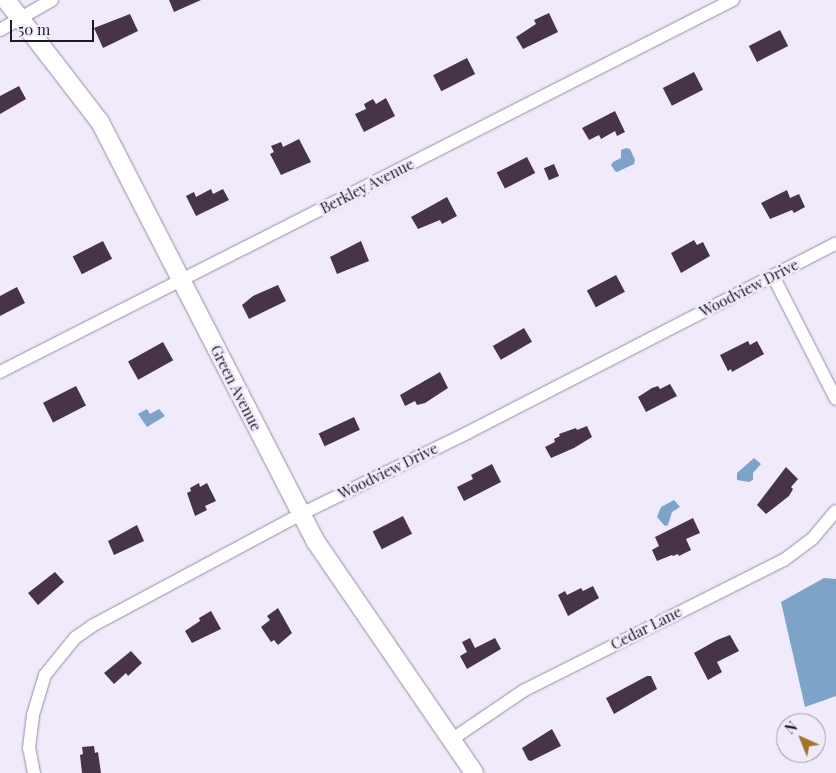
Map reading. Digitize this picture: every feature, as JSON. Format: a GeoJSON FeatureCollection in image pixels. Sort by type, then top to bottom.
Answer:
{"type":"FeatureCollection","features":[{"type":"Feature","properties":{"kind":"street","name":"Green Avenue"},"geometry":{"type":"LineString","coordinates":[[6,0],[100,122],[316,542],[474,773]]}},
{"type":"Feature","properties":{"kind":"street"},"geometry":{"type":"LineString","coordinates":[[0,30],[52,0]]}},
{"type":"Feature","properties":{"kind":"street","name":"Berkley Avenue"},"geometry":{"type":"LineString","coordinates":[[0,372],[733,0]]}},
{"type":"Feature","properties":{"kind":"street","name":"Woodview Drive"},"geometry":{"type":"LineString","coordinates":[[34,773],[30,748],[36,699],[45,675],[75,638],[92,626],[301,514],[467,433],[836,243]]}},
{"type":"Feature","properties":{"kind":"street"},"geometry":{"type":"LineString","coordinates":[[773,276],[836,399]]}},
{"type":"Feature","properties":{"kind":"street","name":"Cedar Lane"},"geometry":{"type":"LineString","coordinates":[[451,740],[523,691],[784,560],[813,538],[836,511]]}},
{"type":"Feature","properties":{"kind":"water"},"geometry":{"type":"Polygon","coordinates":[[[630,149],[635,160],[634,164],[617,172],[611,165],[621,158],[621,150],[630,149]]]}},
{"type":"Feature","properties":{"kind":"water"},"geometry":{"type":"Polygon","coordinates":[[[147,409],[150,414],[159,409],[165,416],[147,427],[138,414],[147,409]]]}},
{"type":"Feature","properties":{"kind":"water"},"geometry":{"type":"Polygon","coordinates":[[[754,458],[761,464],[753,473],[753,480],[749,482],[737,480],[737,473],[754,458]]]}},
{"type":"Feature","properties":{"kind":"water"},"geometry":{"type":"Polygon","coordinates":[[[674,500],[680,507],[672,512],[668,525],[665,526],[657,517],[661,507],[674,500]]]}},
{"type":"Feature","properties":{"kind":"water"},"geometry":{"type":"Polygon","coordinates":[[[824,578],[836,579],[836,696],[805,707],[781,602],[824,578]]]}},
{"type":"Feature","properties":{"kind":"building"},"geometry":{"type":"Polygon","coordinates":[[[169,0],[201,0],[174,12],[169,0]]]}},
{"type":"Feature","properties":{"kind":"building"},"geometry":{"type":"Polygon","coordinates":[[[549,13],[558,32],[523,49],[516,37],[536,24],[534,20],[549,13]]]}},
{"type":"Feature","properties":{"kind":"building"},"geometry":{"type":"Polygon","coordinates":[[[130,14],[138,31],[103,48],[94,28],[130,14]]]}},
{"type":"Feature","properties":{"kind":"building"},"geometry":{"type":"Polygon","coordinates":[[[780,30],[788,46],[757,62],[749,46],[780,30]]]}},
{"type":"Feature","properties":{"kind":"building"},"geometry":{"type":"Polygon","coordinates":[[[467,58],[475,74],[441,91],[433,75],[467,58]]]}},
{"type":"Feature","properties":{"kind":"building"},"geometry":{"type":"Polygon","coordinates":[[[694,72],[703,90],[672,106],[663,88],[694,72]]]}},
{"type":"Feature","properties":{"kind":"building"},"geometry":{"type":"Polygon","coordinates":[[[19,86],[26,99],[0,114],[0,96],[19,86]]]}},
{"type":"Feature","properties":{"kind":"building"},"geometry":{"type":"Polygon","coordinates":[[[386,98],[395,116],[364,132],[355,114],[366,109],[364,104],[373,99],[376,104],[386,98]]]}},
{"type":"Feature","properties":{"kind":"building"},"geometry":{"type":"Polygon","coordinates":[[[615,111],[625,132],[617,136],[615,131],[601,139],[599,135],[589,140],[582,128],[615,111]]]}},
{"type":"Feature","properties":{"kind":"building"},"geometry":{"type":"Polygon","coordinates":[[[299,139],[311,162],[281,175],[270,154],[274,152],[271,146],[281,142],[283,147],[299,139]]]}},
{"type":"Feature","properties":{"kind":"building"},"geometry":{"type":"Polygon","coordinates":[[[527,157],[535,173],[505,188],[497,172],[527,157]]]}},
{"type":"Feature","properties":{"kind":"building"},"geometry":{"type":"Polygon","coordinates":[[[554,164],[559,176],[549,180],[544,168],[554,164]]]}},
{"type":"Feature","properties":{"kind":"building"},"geometry":{"type":"Polygon","coordinates":[[[211,189],[213,194],[223,189],[229,200],[196,216],[186,196],[194,192],[196,197],[211,189]]]}},
{"type":"Feature","properties":{"kind":"building"},"geometry":{"type":"Polygon","coordinates":[[[787,190],[790,198],[799,194],[805,207],[794,213],[792,210],[770,219],[761,203],[787,190]]]}},
{"type":"Feature","properties":{"kind":"building"},"geometry":{"type":"Polygon","coordinates":[[[447,197],[457,216],[442,224],[440,220],[418,229],[411,217],[447,197]]]}},
{"type":"Feature","properties":{"kind":"building"},"geometry":{"type":"Polygon","coordinates":[[[694,240],[697,245],[703,242],[710,256],[681,273],[671,253],[694,240]]]}},
{"type":"Feature","properties":{"kind":"building"},"geometry":{"type":"Polygon","coordinates":[[[103,241],[112,259],[82,274],[73,256],[103,241]]]}},
{"type":"Feature","properties":{"kind":"building"},"geometry":{"type":"Polygon","coordinates":[[[361,241],[369,261],[337,274],[330,257],[361,241]]]}},
{"type":"Feature","properties":{"kind":"building"},"geometry":{"type":"Polygon","coordinates":[[[616,275],[625,292],[596,307],[587,290],[616,275]]]}},
{"type":"Feature","properties":{"kind":"building"},"geometry":{"type":"Polygon","coordinates":[[[278,285],[286,301],[249,319],[242,305],[253,296],[278,285]]]}},
{"type":"Feature","properties":{"kind":"building"},"geometry":{"type":"Polygon","coordinates":[[[17,287],[25,303],[0,316],[0,296],[17,287]]]}},
{"type":"Feature","properties":{"kind":"building"},"geometry":{"type":"Polygon","coordinates":[[[524,328],[532,342],[501,360],[493,346],[524,328]]]}},
{"type":"Feature","properties":{"kind":"building"},"geometry":{"type":"Polygon","coordinates":[[[748,341],[750,345],[757,341],[764,354],[732,372],[731,369],[728,371],[720,355],[748,341]]]}},
{"type":"Feature","properties":{"kind":"building"},"geometry":{"type":"Polygon","coordinates":[[[163,342],[173,360],[138,380],[128,361],[163,342]]]}},
{"type":"Feature","properties":{"kind":"building"},"geometry":{"type":"Polygon","coordinates":[[[440,372],[448,388],[425,403],[417,405],[415,401],[405,406],[400,395],[440,372]]]}},
{"type":"Feature","properties":{"kind":"building"},"geometry":{"type":"Polygon","coordinates":[[[670,384],[677,396],[646,412],[638,397],[652,388],[658,386],[660,389],[670,384]]]}},
{"type":"Feature","properties":{"kind":"building"},"geometry":{"type":"Polygon","coordinates":[[[76,386],[86,406],[53,422],[43,403],[76,386]]]}},
{"type":"Feature","properties":{"kind":"building"},"geometry":{"type":"Polygon","coordinates":[[[354,417],[360,430],[325,446],[319,433],[354,417]]]}},
{"type":"Feature","properties":{"kind":"building"},"geometry":{"type":"Polygon","coordinates":[[[587,426],[592,437],[574,448],[551,458],[545,447],[555,442],[554,439],[560,436],[559,434],[587,426]]]}},
{"type":"Feature","properties":{"kind":"building"},"geometry":{"type":"Polygon","coordinates":[[[492,464],[501,482],[464,501],[457,487],[473,479],[471,475],[492,464]]]}},
{"type":"Feature","properties":{"kind":"building"},"geometry":{"type":"Polygon","coordinates":[[[786,467],[798,479],[791,487],[793,489],[789,496],[766,514],[757,505],[786,467]]]}},
{"type":"Feature","properties":{"kind":"building"},"geometry":{"type":"Polygon","coordinates":[[[199,483],[200,487],[207,483],[216,501],[205,506],[207,510],[195,516],[187,493],[191,491],[190,488],[199,483]]]}},
{"type":"Feature","properties":{"kind":"building"},"geometry":{"type":"Polygon","coordinates":[[[403,516],[412,534],[382,549],[373,531],[403,516]]]}},
{"type":"Feature","properties":{"kind":"building"},"geometry":{"type":"Polygon","coordinates":[[[693,518],[700,533],[686,539],[691,550],[679,556],[678,554],[672,555],[657,561],[652,550],[659,546],[655,537],[693,518]]]}},
{"type":"Feature","properties":{"kind":"building"},"geometry":{"type":"Polygon","coordinates":[[[137,525],[144,541],[114,555],[108,541],[137,525]]]}},
{"type":"Feature","properties":{"kind":"building"},"geometry":{"type":"Polygon","coordinates":[[[55,572],[64,582],[38,605],[28,593],[55,572]]]}},
{"type":"Feature","properties":{"kind":"building"},"geometry":{"type":"Polygon","coordinates":[[[593,586],[599,598],[568,616],[558,595],[565,591],[567,595],[581,588],[583,591],[593,586]]]}},
{"type":"Feature","properties":{"kind":"building"},"geometry":{"type":"Polygon","coordinates":[[[278,608],[292,633],[278,645],[274,640],[271,642],[261,627],[270,620],[267,616],[278,608]]]}},
{"type":"Feature","properties":{"kind":"building"},"geometry":{"type":"Polygon","coordinates":[[[211,611],[221,629],[192,643],[185,631],[200,621],[199,618],[211,611]]]}},
{"type":"Feature","properties":{"kind":"building"},"geometry":{"type":"Polygon","coordinates":[[[730,635],[739,651],[717,662],[722,672],[708,680],[694,653],[730,635]]]}},
{"type":"Feature","properties":{"kind":"building"},"geometry":{"type":"Polygon","coordinates":[[[470,638],[475,648],[495,638],[501,649],[467,669],[460,656],[467,652],[462,642],[470,638]]]}},
{"type":"Feature","properties":{"kind":"building"},"geometry":{"type":"Polygon","coordinates":[[[131,651],[142,663],[128,676],[126,673],[114,684],[104,673],[131,651]]]}},
{"type":"Feature","properties":{"kind":"building"},"geometry":{"type":"Polygon","coordinates":[[[647,676],[651,676],[657,689],[614,714],[606,698],[647,676]]]}},
{"type":"Feature","properties":{"kind":"building"},"geometry":{"type":"Polygon","coordinates":[[[552,729],[561,746],[531,761],[528,760],[522,748],[552,729]]]}},
{"type":"Feature","properties":{"kind":"building"},"geometry":{"type":"Polygon","coordinates":[[[94,746],[95,753],[98,752],[101,773],[82,773],[80,755],[83,754],[82,747],[94,746]]]}}]}
